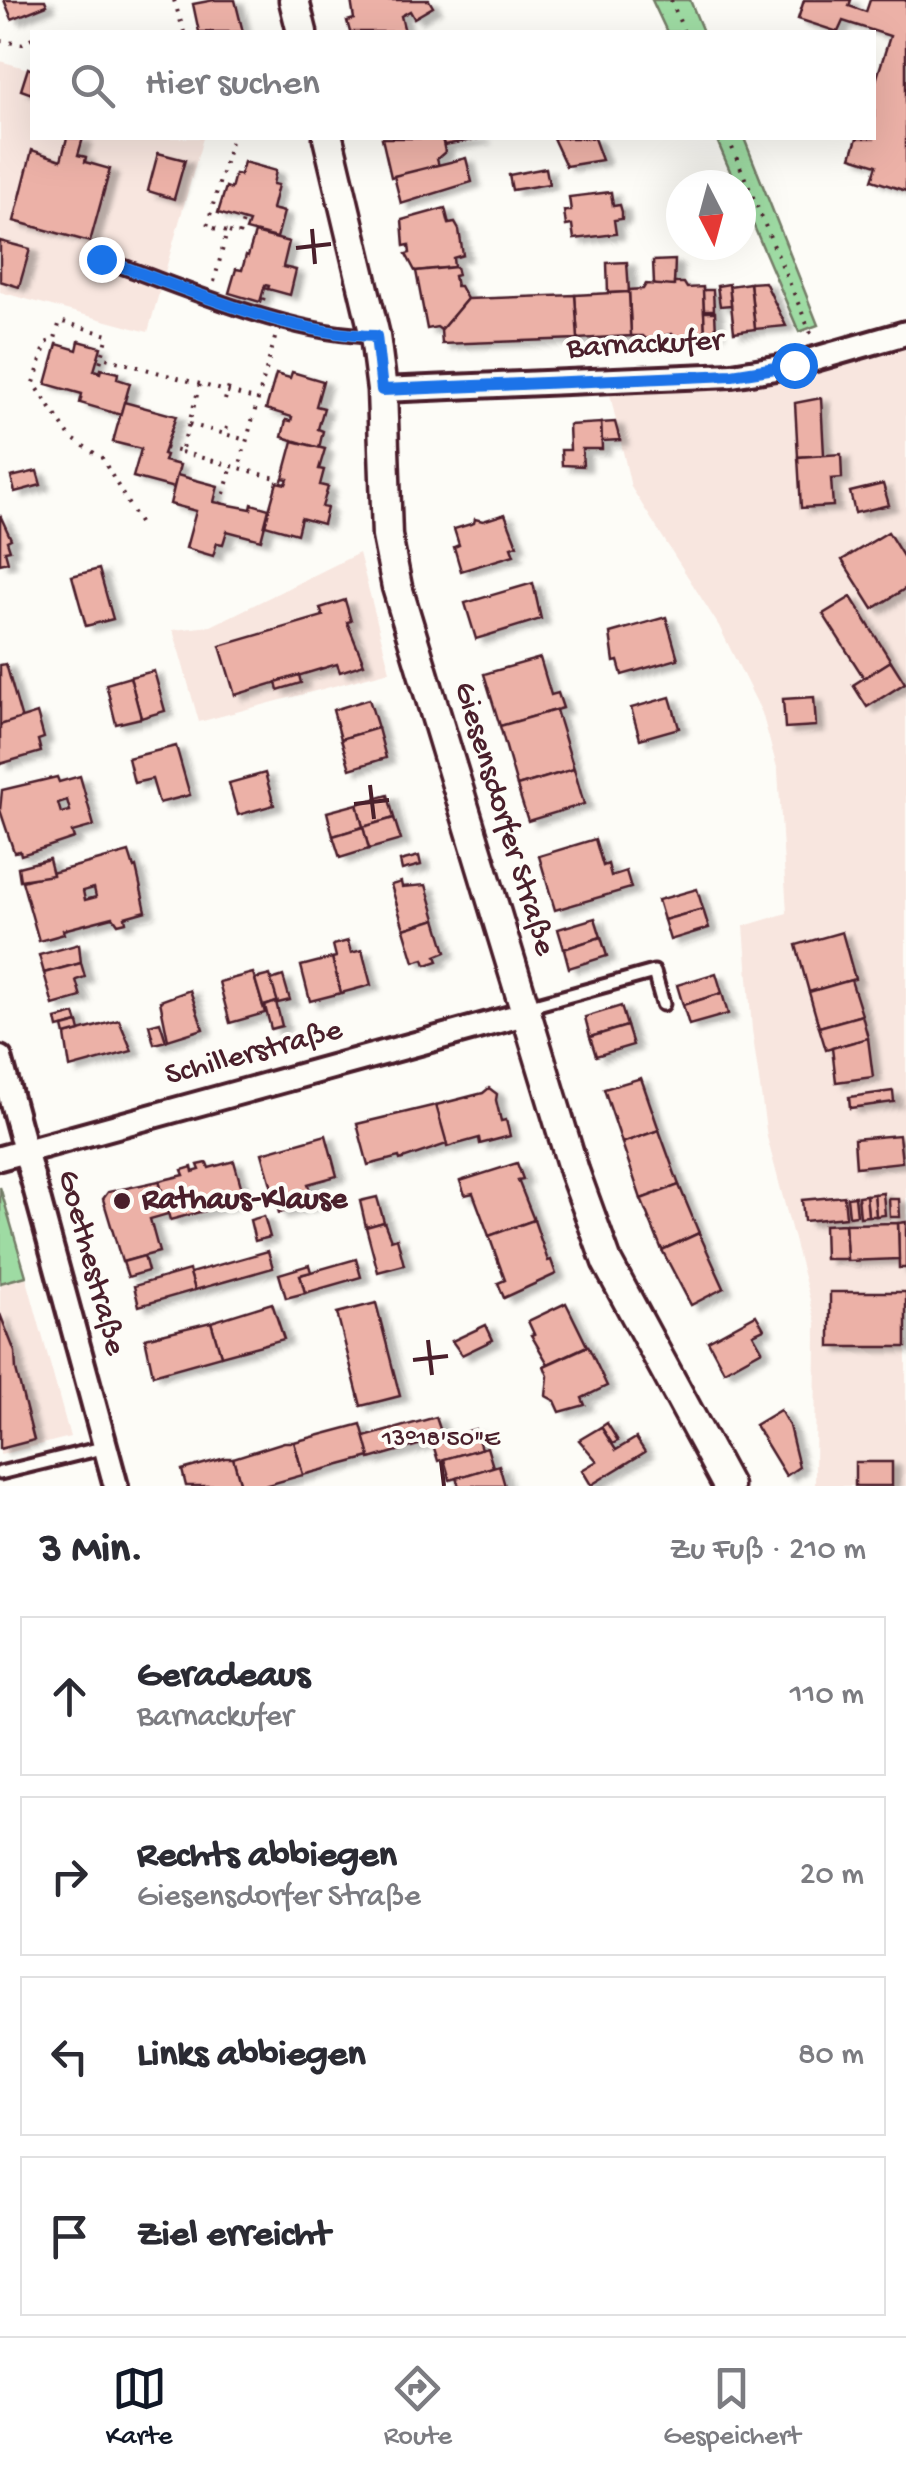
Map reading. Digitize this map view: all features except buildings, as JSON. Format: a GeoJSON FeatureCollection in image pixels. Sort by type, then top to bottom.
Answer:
{"type":"FeatureCollection","features":[{"type":"Feature","properties":{"kind":"street"},"geometry":{"type":"LineString","coordinates":[[294,0],[302,30]]}},
{"type":"Feature","properties":{"kind":"street","name":"Giesensdorfer Straße"},"geometry":{"type":"LineString","coordinates":[[328,140],[376,336],[382,390],[387,536],[397,587],[524,1011],[607,1262],[728,1486]]}},
{"type":"Feature","properties":{"kind":"street","name":"Barnackufer"},"geometry":{"type":"LineString","coordinates":[[382,390],[732,375],[821,358],[906,333]]}},
{"type":"Feature","properties":{"kind":"street","name":"Schillerstraße"},"geometry":{"type":"LineString","coordinates":[[0,1158],[524,1011]]}},
{"type":"Feature","properties":{"kind":"street","name":"Goethestraße"},"geometry":{"type":"LineString","coordinates":[[0,1058],[116,1486]]}},
{"type":"Feature","properties":{"kind":"lane"},"geometry":{"type":"LineString","coordinates":[[101,259],[209,299],[348,336],[376,336]]}},
{"type":"Feature","properties":{"kind":"lane"},"geometry":{"type":"LineString","coordinates":[[524,1011],[654,972],[663,1004]]}},
{"type":"Feature","properties":{"kind":"lane"},"geometry":{"type":"LineString","coordinates":[[0,1474],[106,1447]]}},
{"type":"Feature","properties":{"kind":"path"},"geometry":{"type":"LineString","coordinates":[[174,0],[183,30]]}},
{"type":"Feature","properties":{"kind":"path"},"geometry":{"type":"LineString","coordinates":[[671,0],[683,30]]}},
{"type":"Feature","properties":{"kind":"path"},"geometry":{"type":"LineString","coordinates":[[0,41],[21,44],[30,39]]}},
{"type":"Feature","properties":{"kind":"path"},"geometry":{"type":"LineString","coordinates":[[231,140],[206,226],[239,235],[243,220]]}},
{"type":"Feature","properties":{"kind":"path"},"geometry":{"type":"LineString","coordinates":[[729,140],[821,358]]}},
{"type":"Feature","properties":{"kind":"path"},"geometry":{"type":"LineString","coordinates":[[209,299],[228,232]]}},
{"type":"Feature","properties":{"kind":"path"},"geometry":{"type":"LineString","coordinates":[[239,468],[280,318]]}},
{"type":"Feature","properties":{"kind":"path"},"geometry":{"type":"LineString","coordinates":[[97,372],[108,335],[60,322],[56,339],[46,343],[34,383],[70,436],[102,458],[139,523]]}},
{"type":"Feature","properties":{"kind":"path"},"geometry":{"type":"LineString","coordinates":[[102,357],[258,400]]}},
{"type":"Feature","properties":{"kind":"path"},"geometry":{"type":"LineString","coordinates":[[174,377],[176,368]]}},
{"type":"Feature","properties":{"kind":"path"},"geometry":{"type":"LineString","coordinates":[[225,400],[230,382]]}},
{"type":"Feature","properties":{"kind":"path"},"geometry":{"type":"LineString","coordinates":[[181,452],[200,384]]}},
{"type":"Feature","properties":{"kind":"path"},"geometry":{"type":"LineString","coordinates":[[189,424],[226,431],[246,440]]}},
{"type":"Feature","properties":{"kind":"path"},"geometry":{"type":"LineString","coordinates":[[164,448],[287,481]]}},
{"type":"Feature","properties":{"kind":"path"},"geometry":{"type":"LineString","coordinates":[[221,504],[232,466]]}},
{"type":"Feature","properties":{"kind":"shaded area"},"geometry":{"type":"Polygon","coordinates":[[[0,61],[30,69],[30,140],[202,140],[148,332],[0,292],[0,61]]]}},
{"type":"Feature","properties":{"kind":"shaded area"},"geometry":{"type":"Polygon","coordinates":[[[906,345],[906,1486],[815,1486],[816,1323],[767,1137],[752,1030],[744,926],[787,913],[778,771],[762,713],[719,626],[631,487],[609,390],[774,382],[906,345]]]}},
{"type":"Feature","properties":{"kind":"shaded area"},"geometry":{"type":"Polygon","coordinates":[[[359,553],[390,671],[199,722],[173,630],[211,626],[359,553]]]}},
{"type":"Feature","properties":{"kind":"shaded area"},"geometry":{"type":"Polygon","coordinates":[[[26,1276],[70,1437],[0,1455],[0,1283],[26,1276]]]}},
{"type":"Feature","properties":{"kind":"green space"},"geometry":{"type":"Polygon","coordinates":[[[652,0],[690,0],[702,30],[666,30],[652,0]]]}},
{"type":"Feature","properties":{"kind":"green space"},"geometry":{"type":"Polygon","coordinates":[[[717,140],[745,140],[818,325],[799,332],[756,231],[756,170],[730,170],[717,140]]]}},
{"type":"Feature","properties":{"kind":"green space"},"geometry":{"type":"Polygon","coordinates":[[[0,1187],[26,1276],[0,1283],[0,1187]]]}},
{"type":"Feature","properties":{"kind":"place","name":"Rathaus-Klause"},"geometry":{"type":"Point","coordinates":[122,1201]}},
{"type":"Feature","properties":{"kind":"route"},"geometry":{"type":"LineString","coordinates":[[101,259],[209,299],[348,336],[376,336],[382,390],[732,375],[794,365]]}}]}
